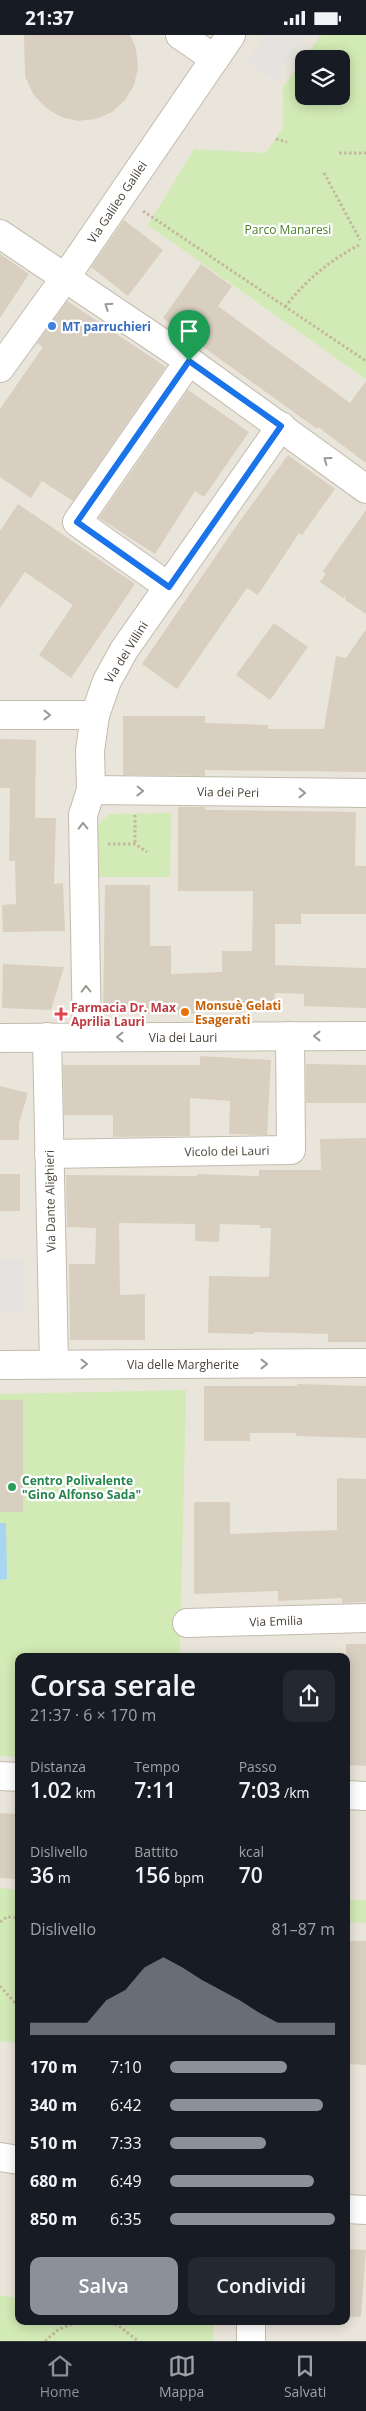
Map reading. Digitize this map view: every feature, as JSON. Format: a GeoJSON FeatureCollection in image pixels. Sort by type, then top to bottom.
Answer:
{"type":"FeatureCollection","features":[{"type":"Feature","properties":{"kind":"street"},"geometry":{"type":"LineString","coordinates":[[180,35],[215,59]]}},
{"type":"Feature","properties":{"kind":"street","name":"Via Galileo Galilei"},"geometry":{"type":"LineString","coordinates":[[0,368],[65,278],[231,35]]}},
{"type":"Feature","properties":{"kind":"street"},"geometry":{"type":"LineString","coordinates":[[0,235],[189,361],[366,489]]}},
{"type":"Feature","properties":{"kind":"street"},"geometry":{"type":"LineString","coordinates":[[169,587],[77,522],[189,361]]}},
{"type":"Feature","properties":{"kind":"street","name":"Via dei Villini"},"geometry":{"type":"LineString","coordinates":[[87,1037],[83,815],[91,790],[90,751],[95,715],[112,670],[281,426]]}},
{"type":"Feature","properties":{"kind":"street"},"geometry":{"type":"LineString","coordinates":[[0,715],[95,715]]}},
{"type":"Feature","properties":{"kind":"street","name":"Via dei Peri"},"geometry":{"type":"LineString","coordinates":[[91,790],[366,793]]}},
{"type":"Feature","properties":{"kind":"street","name":"Vicolo dei Lauri"},"geometry":{"type":"LineString","coordinates":[[49,1154],[291,1150],[290,1036]]}},
{"type":"Feature","properties":{"kind":"street","name":"Via dei Lauri"},"geometry":{"type":"LineString","coordinates":[[0,1038],[366,1036]]}},
{"type":"Feature","properties":{"kind":"street","name":"Via Dante Alighieri"},"geometry":{"type":"LineString","coordinates":[[47,1037],[54,1365]]}},
{"type":"Feature","properties":{"kind":"street","name":"Via delle Margherite"},"geometry":{"type":"LineString","coordinates":[[0,1365],[366,1363]]}},
{"type":"Feature","properties":{"kind":"street","name":"Via Emilia"},"geometry":{"type":"LineString","coordinates":[[186,1623],[366,1618]]}},
{"type":"Feature","properties":{"kind":"street"},"geometry":{"type":"LineString","coordinates":[[0,1776],[15,1777]]}},
{"type":"Feature","properties":{"kind":"street"},"geometry":{"type":"LineString","coordinates":[[350,1795],[366,1796]]}},
{"type":"Feature","properties":{"kind":"street"},"geometry":{"type":"LineString","coordinates":[[0,2157],[15,2159]]}},
{"type":"Feature","properties":{"kind":"street"},"geometry":{"type":"LineString","coordinates":[[350,2209],[366,2210]]}},
{"type":"Feature","properties":{"kind":"street"},"geometry":{"type":"LineString","coordinates":[[251,2341],[252,2325]]}},
{"type":"Feature","properties":{"kind":"path"},"geometry":{"type":"LineString","coordinates":[[276,139],[287,142]]}},
{"type":"Feature","properties":{"kind":"path"},"geometry":{"type":"LineString","coordinates":[[338,153],[366,153]]}},
{"type":"Feature","properties":{"kind":"path"},"geometry":{"type":"LineString","coordinates":[[324,173],[360,240]]}},
{"type":"Feature","properties":{"kind":"path"},"geometry":{"type":"LineString","coordinates":[[142,211],[366,361]]}},
{"type":"Feature","properties":{"kind":"path"},"geometry":{"type":"LineString","coordinates":[[285,307],[304,283],[321,268],[359,245]]}},
{"type":"Feature","properties":{"kind":"path"},"geometry":{"type":"LineString","coordinates":[[135,809],[136,844]]}},
{"type":"Feature","properties":{"kind":"path"},"geometry":{"type":"LineString","coordinates":[[106,845],[136,844],[147,852]]}},
{"type":"Feature","properties":{"kind":"path"},"geometry":{"type":"LineString","coordinates":[[0,1922],[7,1917],[15,1918]]}},
{"type":"Feature","properties":{"kind":"path"},"geometry":{"type":"LineString","coordinates":[[0,1986],[15,2003]]}},
{"type":"Feature","properties":{"kind":"path"},"geometry":{"type":"LineString","coordinates":[[45,2341],[59,2329],[70,2325]]}},
{"type":"Feature","properties":{"kind":"path"},"geometry":{"type":"LineString","coordinates":[[116,2325],[138,2341]]}},
{"type":"Feature","properties":{"kind":"shaded area"},"geometry":{"type":"Polygon","coordinates":[[[0,35],[366,35],[366,2341],[0,2341],[0,35]]]}},
{"type":"Feature","properties":{"kind":"shaded area"},"geometry":{"type":"Polygon","coordinates":[[[265,35],[307,35],[275,81],[247,61],[265,35]]]}},
{"type":"Feature","properties":{"kind":"shaded area"},"geometry":{"type":"Polygon","coordinates":[[[0,1259],[24,1259],[24,1312],[0,1311],[0,1259]]]}},
{"type":"Feature","properties":{"kind":"green space","name":"Parco Manaresi"},"geometry":{"type":"Polygon","coordinates":[[[321,35],[366,35],[366,379],[148,225],[194,149],[266,153],[283,127],[283,87],[295,71],[295,105],[350,105],[350,50],[310,50],[321,35]]]}},
{"type":"Feature","properties":{"kind":"green space"},"geometry":{"type":"Polygon","coordinates":[[[171,813],[170,877],[99,877],[98,825],[109,814],[171,813]]]}},
{"type":"Feature","properties":{"kind":"green space"},"geometry":{"type":"Polygon","coordinates":[[[186,1390],[180,1653],[15,1653],[15,1757],[0,1756],[0,1394],[186,1390]]]}},
{"type":"Feature","properties":{"kind":"green space"},"geometry":{"type":"Polygon","coordinates":[[[0,1888],[15,1890],[15,2043],[0,2041],[0,1888]]]}},
{"type":"Feature","properties":{"kind":"green space"},"geometry":{"type":"Polygon","coordinates":[[[366,1900],[366,1923],[350,1922],[350,1901],[366,1900]]]}},
{"type":"Feature","properties":{"kind":"green space"},"geometry":{"type":"Polygon","coordinates":[[[0,2295],[15,2297],[15,2325],[214,2325],[213,2341],[0,2341],[0,2295]]]}},
{"type":"Feature","properties":{"kind":"water"},"geometry":{"type":"Polygon","coordinates":[[[0,1523],[6,1523],[7,1579],[0,1580],[0,1523]]]}},
{"type":"Feature","properties":{"kind":"building"},"geometry":{"type":"Polygon","coordinates":[[[24,35],[130,35],[136,48],[138,68],[134,85],[125,100],[112,112],[96,119],[78,121],[61,117],[46,108],[33,94],[25,76],[24,35]]]}},
{"type":"Feature","properties":{"kind":"building"},"geometry":{"type":"Polygon","coordinates":[[[124,220],[163,250],[128,296],[91,267],[124,220]]]}},
{"type":"Feature","properties":{"kind":"building"},"geometry":{"type":"Polygon","coordinates":[[[0,254],[29,274],[0,318],[0,254]]]}},
{"type":"Feature","properties":{"kind":"building"},"geometry":{"type":"Polygon","coordinates":[[[201,264],[232,286],[218,306],[350,403],[366,381],[366,463],[163,318],[201,264]]]}},
{"type":"Feature","properties":{"kind":"building"},"geometry":{"type":"Polygon","coordinates":[[[67,301],[166,367],[73,501],[42,481],[31,498],[0,477],[0,409],[43,347],[37,343],[67,301]]]}},
{"type":"Feature","properties":{"kind":"building"},"geometry":{"type":"Polygon","coordinates":[[[188,390],[249,432],[204,497],[195,491],[155,554],[99,518],[188,390]]]}},
{"type":"Feature","properties":{"kind":"building"},"geometry":{"type":"Polygon","coordinates":[[[288,455],[335,489],[302,535],[299,533],[258,595],[247,588],[177,689],[142,664],[237,525],[288,455]]]}},
{"type":"Feature","properties":{"kind":"building"},"geometry":{"type":"Polygon","coordinates":[[[18,504],[135,584],[71,678],[39,655],[73,605],[25,572],[0,608],[0,531],[18,504]]]}},
{"type":"Feature","properties":{"kind":"building"},"geometry":{"type":"Polygon","coordinates":[[[366,510],[366,614],[345,600],[346,595],[343,598],[320,582],[326,574],[323,571],[366,510]]]}},
{"type":"Feature","properties":{"kind":"building"},"geometry":{"type":"Polygon","coordinates":[[[274,623],[308,647],[270,700],[236,675],[274,623]]]}},
{"type":"Feature","properties":{"kind":"building"},"geometry":{"type":"Polygon","coordinates":[[[366,629],[366,772],[205,770],[205,776],[123,775],[123,716],[205,716],[205,723],[268,725],[268,729],[324,729],[336,656],[346,658],[366,629]]]}},
{"type":"Feature","properties":{"kind":"building"},"geometry":{"type":"Polygon","coordinates":[[[0,739],[36,740],[35,818],[56,818],[54,884],[63,883],[65,931],[3,932],[2,905],[16,904],[15,861],[9,861],[10,788],[0,788],[0,739]]]}},
{"type":"Feature","properties":{"kind":"building"},"geometry":{"type":"Polygon","coordinates":[[[178,807],[205,807],[205,810],[356,812],[355,866],[366,866],[366,914],[301,914],[301,924],[275,924],[275,965],[366,968],[366,1008],[304,1006],[304,994],[275,993],[274,1008],[203,1007],[203,1014],[103,1014],[105,885],[150,885],[150,946],[171,946],[171,974],[222,972],[222,951],[252,951],[253,891],[178,891],[178,807]]]}},
{"type":"Feature","properties":{"kind":"building"},"geometry":{"type":"Polygon","coordinates":[[[3,964],[64,967],[51,1010],[2,1008],[3,964]]]}},
{"type":"Feature","properties":{"kind":"building"},"geometry":{"type":"Polygon","coordinates":[[[200,1056],[271,1060],[267,1135],[229,1134],[230,1101],[190,1098],[190,1136],[113,1137],[113,1115],[64,1115],[63,1065],[200,1065],[200,1056]]]}},
{"type":"Feature","properties":{"kind":"building"},"geometry":{"type":"Polygon","coordinates":[[[306,1064],[366,1065],[366,1103],[306,1103],[306,1064]]]}},
{"type":"Feature","properties":{"kind":"building"},"geometry":{"type":"Polygon","coordinates":[[[0,1086],[28,1093],[19,1123],[19,1140],[0,1140],[0,1086]]]}},
{"type":"Feature","properties":{"kind":"building"},"geometry":{"type":"Polygon","coordinates":[[[366,1138],[366,1342],[328,1342],[328,1334],[208,1333],[209,1276],[269,1277],[271,1228],[260,1228],[260,1225],[220,1224],[219,1242],[195,1241],[195,1224],[119,1223],[120,1295],[145,1294],[145,1340],[70,1340],[69,1264],[95,1264],[96,1228],[67,1227],[66,1175],[197,1176],[197,1174],[259,1176],[259,1170],[321,1170],[320,1139],[366,1138]]]}},
{"type":"Feature","properties":{"kind":"building"},"geometry":{"type":"Polygon","coordinates":[[[0,1174],[20,1174],[20,1211],[0,1211],[0,1174]]]}},
{"type":"Feature","properties":{"kind":"building"},"geometry":{"type":"Polygon","coordinates":[[[297,1384],[366,1386],[366,1438],[296,1436],[296,1433],[250,1433],[250,1441],[204,1441],[204,1386],[297,1386],[297,1384]]]}},
{"type":"Feature","properties":{"kind":"building"},"geometry":{"type":"Polygon","coordinates":[[[0,1400],[23,1400],[23,1512],[0,1512],[0,1400]]]}},
{"type":"Feature","properties":{"kind":"building"},"geometry":{"type":"Polygon","coordinates":[[[337,1478],[366,1479],[366,1602],[342,1603],[342,1598],[278,1601],[278,1591],[194,1594],[194,1502],[230,1502],[230,1534],[337,1530],[337,1478]]]}},
{"type":"Feature","properties":{"kind":"building"},"geometry":{"type":"Polygon","coordinates":[[[346,1644],[366,1644],[366,1766],[350,1765],[350,1653],[346,1653],[346,1644]]]}},
{"type":"Feature","properties":{"kind":"building"},"geometry":{"type":"Polygon","coordinates":[[[0,1813],[15,1814],[15,1879],[0,1878],[0,1813]]]}},
{"type":"Feature","properties":{"kind":"building"},"geometry":{"type":"Polygon","coordinates":[[[350,1941],[366,1941],[366,2065],[350,2064],[350,1941]]]}},
{"type":"Feature","properties":{"kind":"building"},"geometry":{"type":"Polygon","coordinates":[[[350,2249],[366,2250],[361,2317],[350,2317],[350,2249]]]}},
{"type":"Feature","properties":{"kind":"place","name":"MT parruchieri"},"geometry":{"type":"Point","coordinates":[52,326]}},
{"type":"Feature","properties":{"kind":"place","name":"Monsuè Gelati Esagerati"},"geometry":{"type":"Point","coordinates":[185,1012]}},
{"type":"Feature","properties":{"kind":"place","name":"Farmacia Dr. Max Aprilia Lauri"},"geometry":{"type":"Point","coordinates":[61,1014]}},
{"type":"Feature","properties":{"kind":"place","name":"Centro Polivalente \"Gino Alfonso Sada\""},"geometry":{"type":"Point","coordinates":[12,1487]}},
{"type":"Feature","properties":{"kind":"route"},"geometry":{"type":"LineString","coordinates":[[189,361],[281,426],[169,587],[77,522],[189,361]]}}]}
